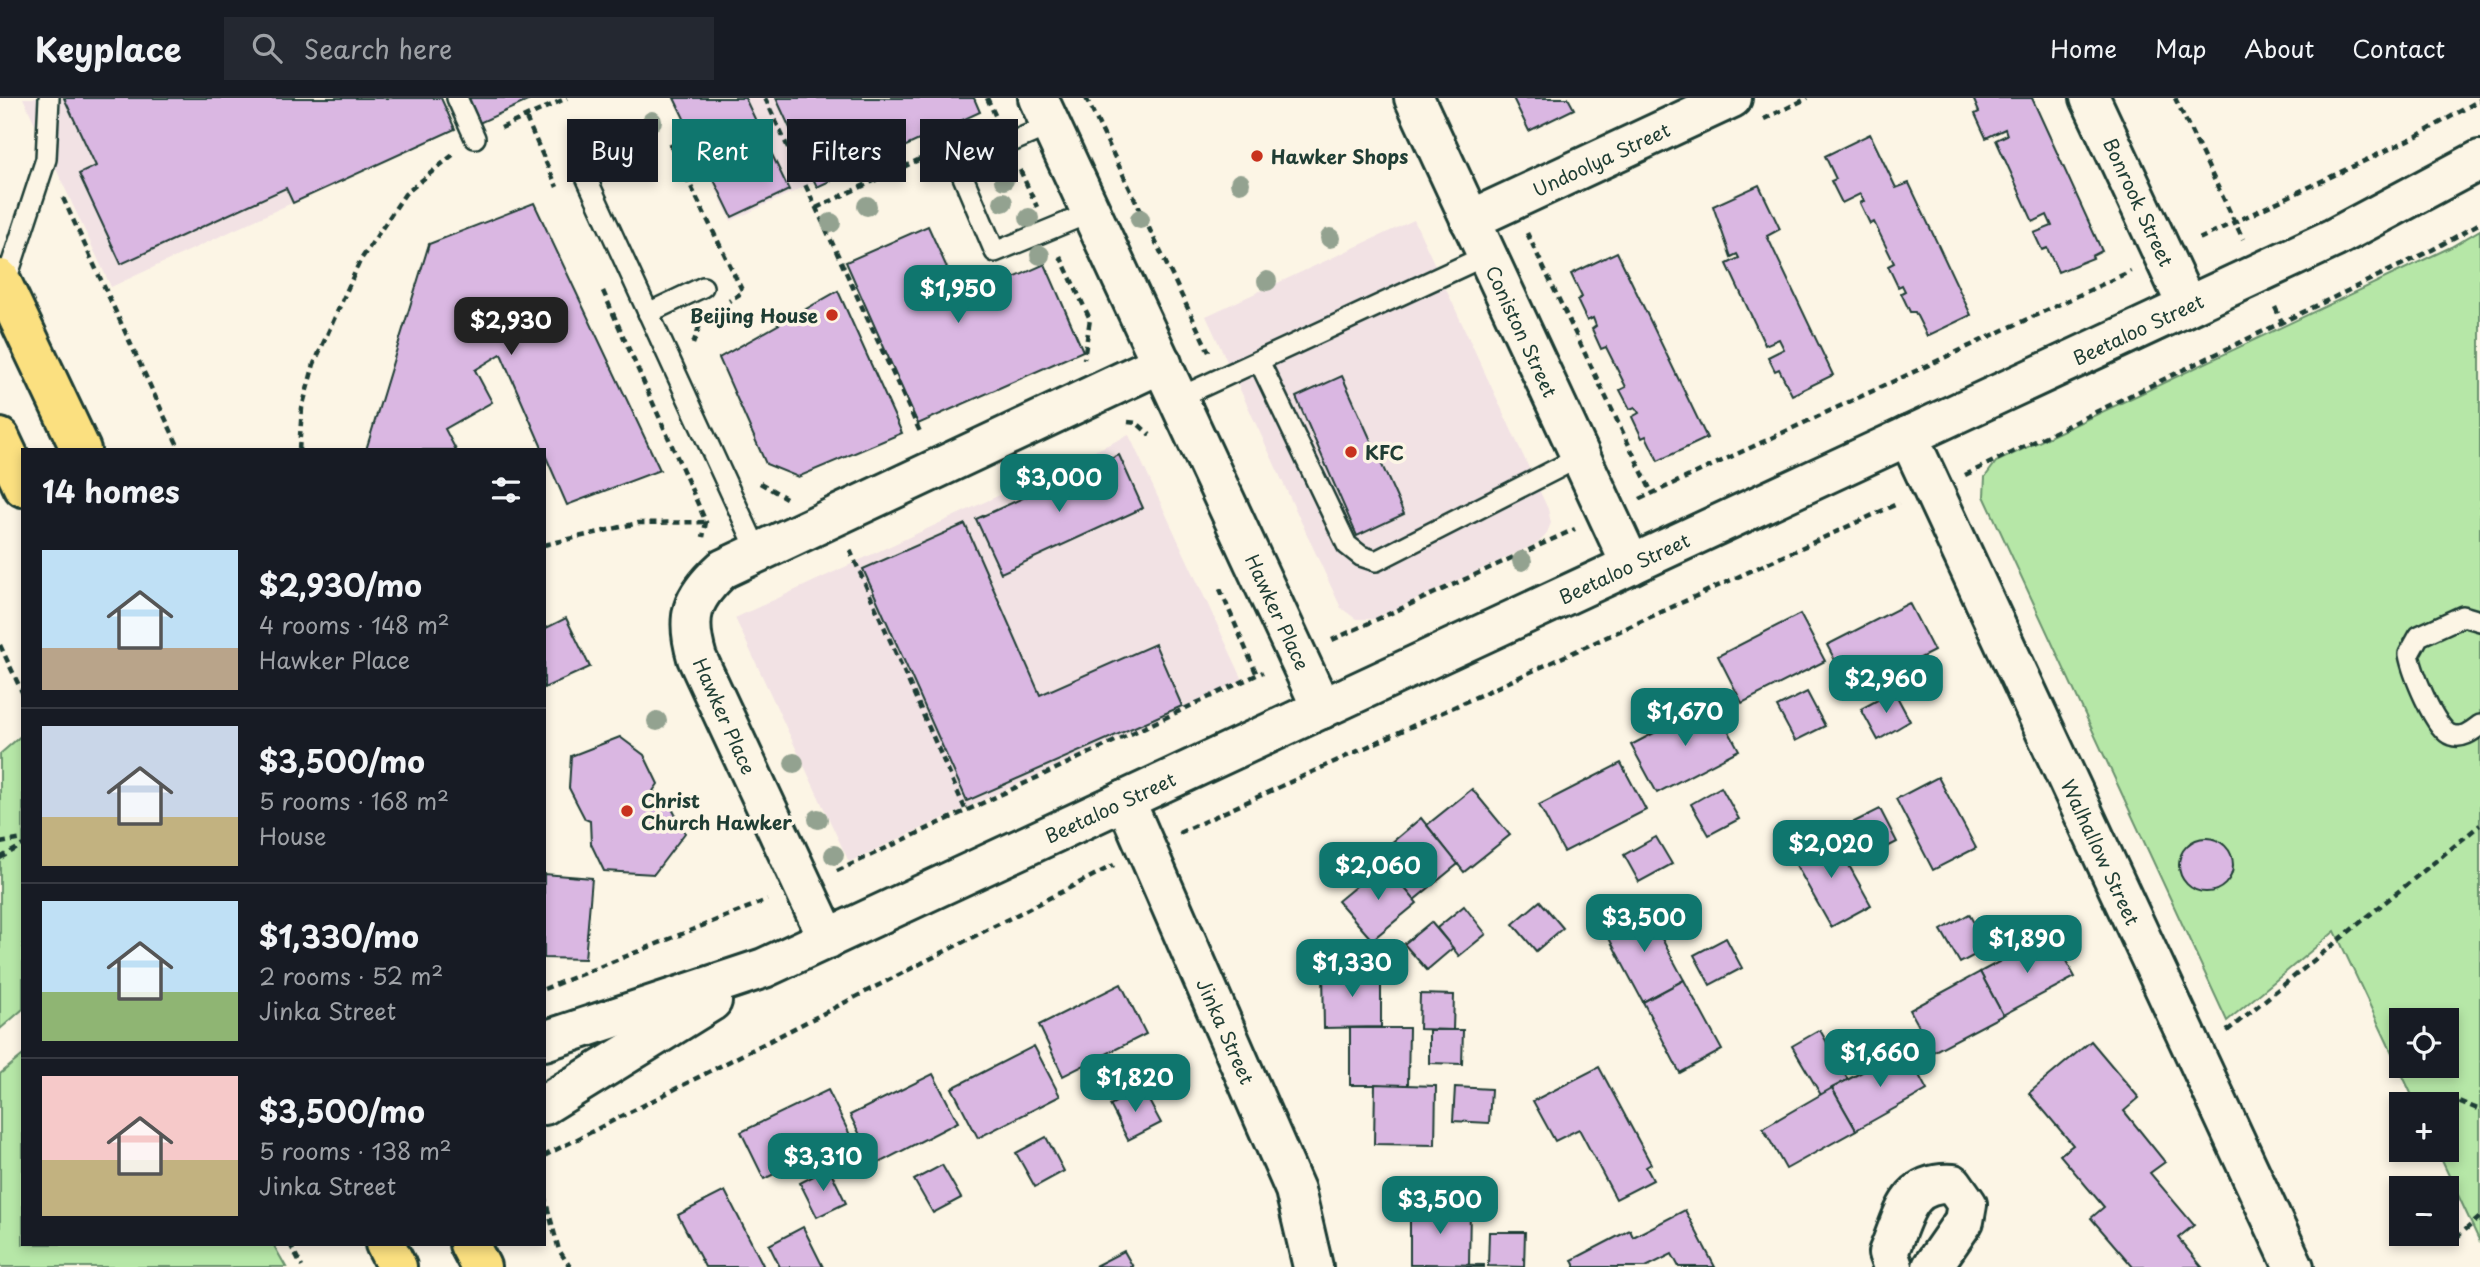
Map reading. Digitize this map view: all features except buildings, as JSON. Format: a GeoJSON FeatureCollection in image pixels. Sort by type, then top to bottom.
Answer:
{"type":"FeatureCollection","features":[{"type":"Feature","properties":{"kind":"main road"},"geometry":{"type":"LineString","coordinates":[[2,283],[80,448]]}},
{"type":"Feature","properties":{"kind":"main road"},"geometry":{"type":"LineString","coordinates":[[0,438],[21,483]]}},
{"type":"Feature","properties":{"kind":"main road"},"geometry":{"type":"LineString","coordinates":[[386,1246],[399,1267]]}},
{"type":"Feature","properties":{"kind":"main road"},"geometry":{"type":"LineString","coordinates":[[397,1246],[399,1267]]}},
{"type":"Feature","properties":{"kind":"street","name":"Coniston Street"},"geometry":{"type":"LineString","coordinates":[[1414,98],[1631,565]]}},
{"type":"Feature","properties":{"kind":"street","name":"Undoolya Street"},"geometry":{"type":"LineString","coordinates":[[1470,220],[1732,98]]}},
{"type":"Feature","properties":{"kind":"street","name":"Bonrook Street"},"geometry":{"type":"LineString","coordinates":[[2090,98],[2187,306]]}},
{"type":"Feature","properties":{"kind":"street","name":"Hawker Place"},"geometry":{"type":"LineString","coordinates":[[1045,112],[1322,709]]}},
{"type":"Feature","properties":{"kind":"street","name":"Beetaloo Street"},"geometry":{"type":"LineString","coordinates":[[546,1040],[764,968],[828,939],[2334,238],[2480,159]]}},
{"type":"Feature","properties":{"kind":"street","name":"Hawker Place"},"geometry":{"type":"LineString","coordinates":[[828,939],[697,658],[689,631],[692,611],[707,583],[723,569],[758,552],[1162,363]]}},
{"type":"Feature","properties":{"kind":"street","name":"Walhallow Street"},"geometry":{"type":"LineString","coordinates":[[1908,436],[2294,1267]]}},
{"type":"Feature","properties":{"kind":"street","name":"Jinka Street"},"geometry":{"type":"LineString","coordinates":[[1125,800],[1295,1190],[1313,1267]]}},
{"type":"Feature","properties":{"kind":"street","name":"Beetaloo Street"},"geometry":{"type":"LineString","coordinates":[[546,1104],[764,968]]}},
{"type":"Feature","properties":{"kind":"street"},"geometry":{"type":"LineString","coordinates":[[1893,1267],[1888,1253],[1913,1195],[1933,1183],[1953,1184],[1967,1203],[1964,1221],[1932,1267]]}},
{"type":"Feature","properties":{"kind":"lane"},"geometry":{"type":"LineString","coordinates":[[2,283],[46,159],[49,98]]}},
{"type":"Feature","properties":{"kind":"lane"},"geometry":{"type":"LineString","coordinates":[[457,98],[475,138]]}},
{"type":"Feature","properties":{"kind":"lane"},"geometry":{"type":"LineString","coordinates":[[1018,135],[1045,112]]}},
{"type":"Feature","properties":{"kind":"lane"},"geometry":{"type":"LineString","coordinates":[[588,182],[758,552]]}},
{"type":"Feature","properties":{"kind":"lane"},"geometry":{"type":"LineString","coordinates":[[965,182],[995,252],[1092,212]]}},
{"type":"Feature","properties":{"kind":"lane"},"geometry":{"type":"LineString","coordinates":[[1178,398],[1486,255]]}},
{"type":"Feature","properties":{"kind":"lane"},"geometry":{"type":"LineString","coordinates":[[648,313],[703,287]]}},
{"type":"Feature","properties":{"kind":"lane"},"geometry":{"type":"LineString","coordinates":[[1259,361],[1347,545],[1361,556],[1376,561],[1580,457]]}},
{"type":"Feature","properties":{"kind":"lane"},"geometry":{"type":"LineString","coordinates":[[2480,621],[2463,616],[2419,636],[2409,654],[2411,668],[2442,731],[2454,737],[2468,734],[2480,725]]}},
{"type":"Feature","properties":{"kind":"path"},"geometry":{"type":"LineString","coordinates":[[299,448],[302,408],[314,364],[360,261],[405,194],[433,168],[475,138],[567,98]]}},
{"type":"Feature","properties":{"kind":"path"},"geometry":{"type":"LineString","coordinates":[[765,98],[937,468]]}},
{"type":"Feature","properties":{"kind":"path"},"geometry":{"type":"LineString","coordinates":[[986,98],[996,119]]}},
{"type":"Feature","properties":{"kind":"path"},"geometry":{"type":"LineString","coordinates":[[1086,98],[1221,378]]}},
{"type":"Feature","properties":{"kind":"path"},"geometry":{"type":"LineString","coordinates":[[2175,98],[2282,322]]}},
{"type":"Feature","properties":{"kind":"path"},"geometry":{"type":"LineString","coordinates":[[546,988],[803,886],[2164,256],[2417,136],[2480,100]]}},
{"type":"Feature","properties":{"kind":"path"},"geometry":{"type":"LineString","coordinates":[[526,118],[560,194]]}},
{"type":"Feature","properties":{"kind":"path"},"geometry":{"type":"LineString","coordinates":[[670,144],[743,292],[722,306]]}},
{"type":"Feature","properties":{"kind":"path"},"geometry":{"type":"LineString","coordinates":[[46,159],[179,448]]}},
{"type":"Feature","properties":{"kind":"path"},"geometry":{"type":"LineString","coordinates":[[816,208],[920,159]]}},
{"type":"Feature","properties":{"kind":"path"},"geometry":{"type":"LineString","coordinates":[[1018,167],[1090,319],[1083,365]]}},
{"type":"Feature","properties":{"kind":"path"},"geometry":{"type":"LineString","coordinates":[[1511,201],[1652,494]]}},
{"type":"Feature","properties":{"kind":"path"},"geometry":{"type":"LineString","coordinates":[[1966,474],[2432,250],[2480,223]]}},
{"type":"Feature","properties":{"kind":"path"},"geometry":{"type":"LineString","coordinates":[[599,282],[706,522],[702,542]]}},
{"type":"Feature","properties":{"kind":"path"},"geometry":{"type":"LineString","coordinates":[[692,347],[701,319],[712,312]]}},
{"type":"Feature","properties":{"kind":"path"},"geometry":{"type":"LineString","coordinates":[[1115,419],[1137,423],[1156,439]]}},
{"type":"Feature","properties":{"kind":"path"},"geometry":{"type":"LineString","coordinates":[[758,482],[790,501]]}},
{"type":"Feature","properties":{"kind":"path"},"geometry":{"type":"LineString","coordinates":[[1167,839],[1894,505]]}},
{"type":"Feature","properties":{"kind":"path"},"geometry":{"type":"LineString","coordinates":[[546,545],[638,523],[706,522]]}},
{"type":"Feature","properties":{"kind":"path"},"geometry":{"type":"LineString","coordinates":[[848,546],[966,811]]}},
{"type":"Feature","properties":{"kind":"path"},"geometry":{"type":"LineString","coordinates":[[1215,577],[1257,675]]}},
{"type":"Feature","properties":{"kind":"path"},"geometry":{"type":"LineString","coordinates":[[0,645],[21,690]]}},
{"type":"Feature","properties":{"kind":"path"},"geometry":{"type":"LineString","coordinates":[[2197,1056],[2480,825]]}},
{"type":"Feature","properties":{"kind":"path"},"geometry":{"type":"LineString","coordinates":[[0,843],[21,839]]}},
{"type":"Feature","properties":{"kind":"path"},"geometry":{"type":"LineString","coordinates":[[0,858],[21,846]]}},
{"type":"Feature","properties":{"kind":"path"},"geometry":{"type":"LineString","coordinates":[[546,1155],[1111,867]]}},
{"type":"Feature","properties":{"kind":"path"},"geometry":{"type":"LineString","coordinates":[[2459,1101],[2480,1110]]}},
{"type":"Feature","properties":{"kind":"path"},"geometry":{"type":"LineString","coordinates":[[546,1202],[559,1250],[570,1267]]}},
{"type":"Feature","properties":{"kind":"path"},"geometry":{"type":"LineString","coordinates":[[2459,1235],[2480,1217]]}},
{"type":"Feature","properties":{"kind":"path"},"geometry":{"type":"LineString","coordinates":[[291,1246],[302,1267]]}},
{"type":"Feature","properties":{"kind":"shaded area"},"geometry":{"type":"Polygon","coordinates":[[[23,98],[437,98],[451,129],[111,287],[23,98]]]}},
{"type":"Feature","properties":{"kind":"shaded area"},"geometry":{"type":"Polygon","coordinates":[[[674,98],[973,98],[977,106],[949,119],[920,119],[920,133],[906,139],[906,119],[787,119],[787,182],[814,182],[731,221],[713,182],[773,182],[773,119],[684,119],[674,98]]]}},
{"type":"Feature","properties":{"kind":"shaded area"},"geometry":{"type":"Polygon","coordinates":[[[1414,220],[1548,509],[1551,523],[1546,535],[1538,543],[1374,619],[1356,619],[1341,608],[1206,316],[1414,220]]]}},
{"type":"Feature","properties":{"kind":"shaded area"},"geometry":{"type":"Polygon","coordinates":[[[1129,435],[1243,680],[849,862],[735,618],[1129,435]]]}},
{"type":"Feature","properties":{"kind":"green space"},"geometry":{"type":"Polygon","coordinates":[[[2480,230],[2480,1242],[2459,1197],[2459,1176],[2449,1176],[2443,1162],[2459,1162],[2459,1092],[2410,1092],[2404,1078],[2459,1078],[2459,1008],[2389,1008],[2389,1046],[2335,931],[2227,1021],[1984,496],[1985,477],[1996,462],[2451,247],[2480,230]]]}},
{"type":"Feature","properties":{"kind":"green space"},"geometry":{"type":"Polygon","coordinates":[[[21,736],[21,1011],[0,1029],[0,754],[21,736]]]}},
{"type":"Feature","properties":{"kind":"green space"},"geometry":{"type":"Polygon","coordinates":[[[21,1057],[21,1246],[274,1246],[286,1267],[0,1267],[0,1074],[21,1057]]]}},
{"type":"Feature","properties":{"kind":"place","name":"Hawker Shops"},"geometry":{"type":"Point","coordinates":[1257,156]}},
{"type":"Feature","properties":{"kind":"place","name":"Beijing House"},"geometry":{"type":"Point","coordinates":[832,315]}},
{"type":"Feature","properties":{"kind":"place","name":"KFC"},"geometry":{"type":"Point","coordinates":[1351,452]}},
{"type":"Feature","properties":{"kind":"place","name":"Christ Church Hawker"},"geometry":{"type":"Point","coordinates":[627,811]}}]}
